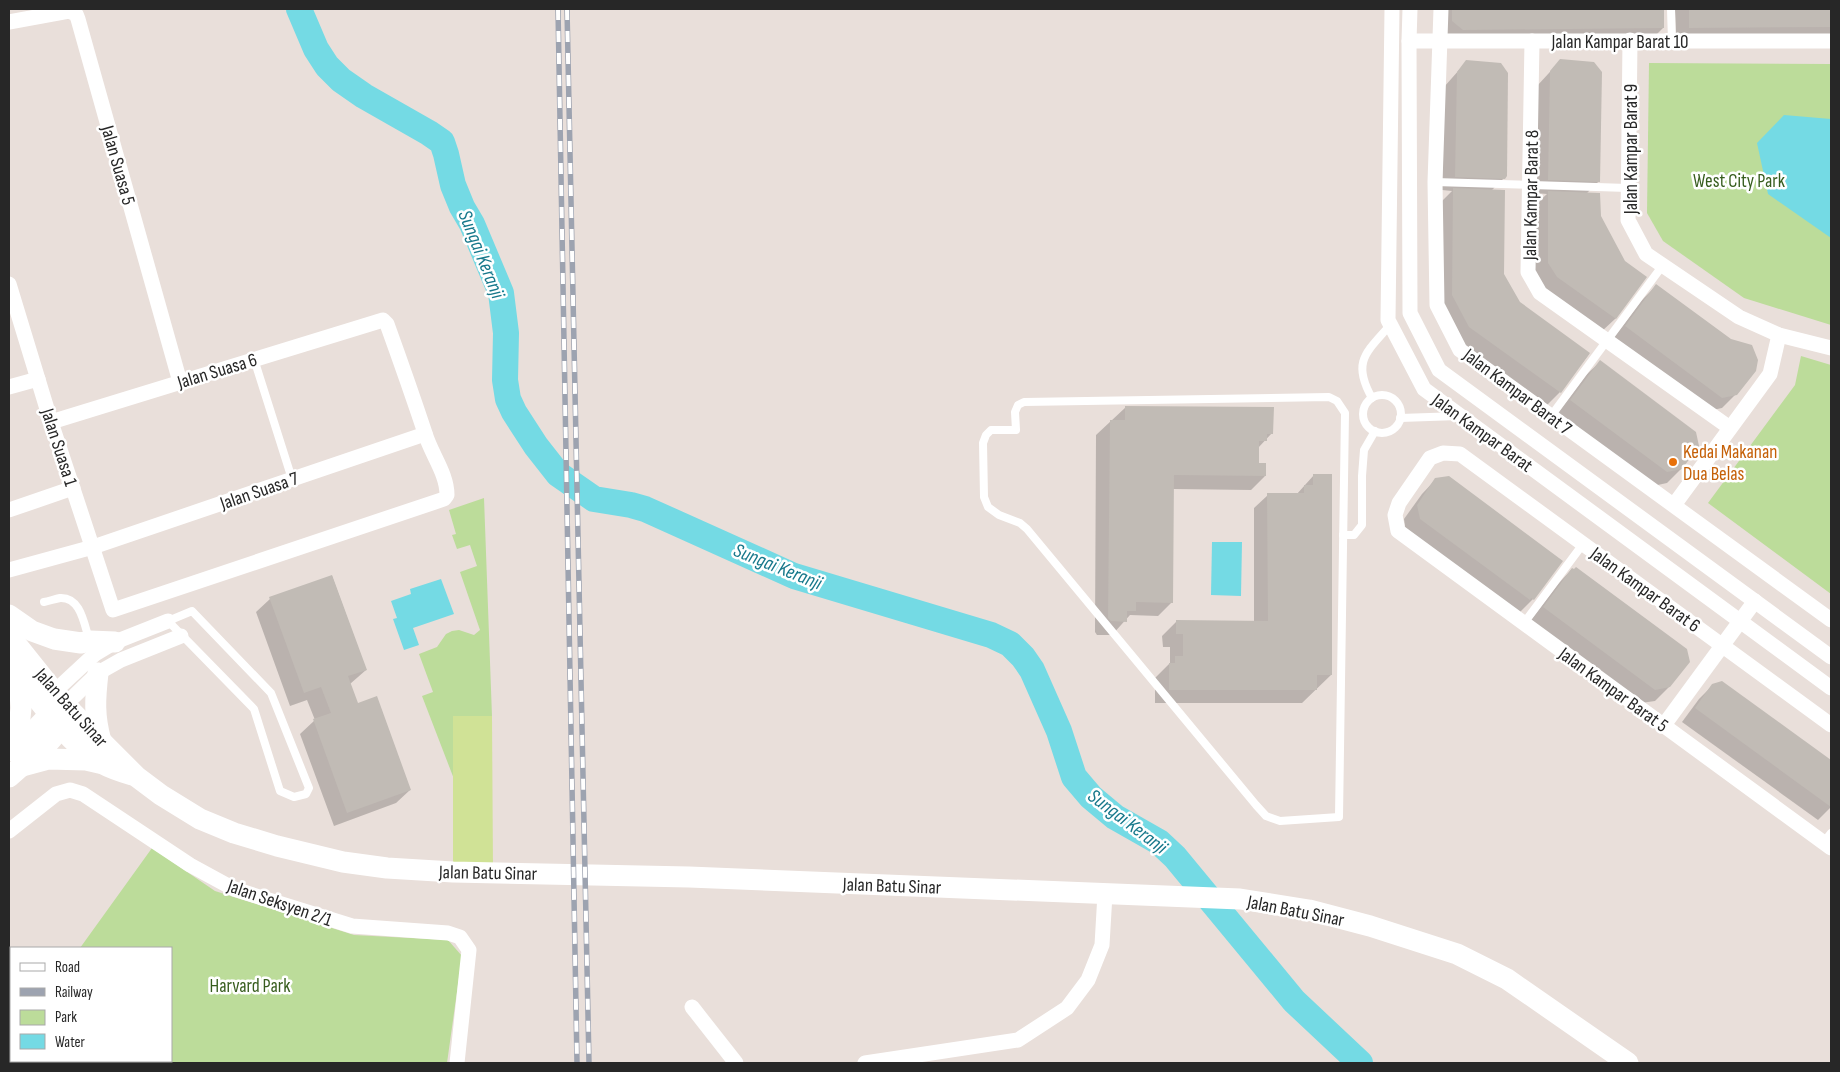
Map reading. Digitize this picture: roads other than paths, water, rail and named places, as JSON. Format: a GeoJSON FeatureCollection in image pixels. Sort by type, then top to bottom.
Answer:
{"type":"FeatureCollection","features":[{"type":"Feature","properties":{"kind":"street","name":"Jalan Kampar Barat"},"geometry":{"type":"LineString","coordinates":[[1392,9],[1388,320],[1424,389],[1831,688]]}},
{"type":"Feature","properties":{"kind":"street","name":"Jalan Kampar Barat"},"geometry":{"type":"LineString","coordinates":[[1410,9],[1410,313],[1438,370],[1831,657]]}},
{"type":"Feature","properties":{"kind":"street","name":"Jalan Kampar Barat 7"},"geometry":{"type":"LineString","coordinates":[[1441,9],[1435,182],[1437,305],[1460,350],[1831,620]]}},
{"type":"Feature","properties":{"kind":"street","name":"Jalan Suasa 5"},"geometry":{"type":"LineString","coordinates":[[9,22],[69,12],[76,14],[180,382]]}},
{"type":"Feature","properties":{"kind":"street","name":"Jalan Kampar Barat 9"},"geometry":{"type":"LineString","coordinates":[[1630,40],[1628,220],[1646,254],[1739,317],[1779,335],[1831,348]]}},
{"type":"Feature","properties":{"kind":"street","name":"Jalan Kampar Barat 10"},"geometry":{"type":"LineString","coordinates":[[1409,41],[1831,41]]}},
{"type":"Feature","properties":{"kind":"street","name":"Jalan Kampar Barat 8"},"geometry":{"type":"LineString","coordinates":[[1532,41],[1528,272],[1540,293],[1730,428]]}},
{"type":"Feature","properties":{"kind":"street"},"geometry":{"type":"LineString","coordinates":[[1391,112],[1409,112]]}},
{"type":"Feature","properties":{"kind":"street","name":"Jalan Suasa 1"},"geometry":{"type":"LineString","coordinates":[[9,284],[51,422],[113,610],[444,499],[447,495],[445,482],[425,434]]}},
{"type":"Feature","properties":{"kind":"street","name":"Jalan Suasa 6"},"geometry":{"type":"LineString","coordinates":[[51,422],[383,320],[387,324],[421,417],[425,434]]}},
{"type":"Feature","properties":{"kind":"street"},"geometry":{"type":"LineString","coordinates":[[1674,504],[1770,374],[1779,335]]}},
{"type":"Feature","properties":{"kind":"street"},"geometry":{"type":"LineString","coordinates":[[9,387],[38,379]]}},
{"type":"Feature","properties":{"kind":"street","name":"Jalan Suasa 7"},"geometry":{"type":"LineString","coordinates":[[9,570],[93,547],[425,434]]}},
{"type":"Feature","properties":{"kind":"street","name":"Jalan Kampar Barat 6"},"geometry":{"type":"LineString","coordinates":[[1398,531],[1395,515],[1399,503],[1430,458],[1443,453],[1460,454],[1831,725]]}},
{"type":"Feature","properties":{"kind":"street"},"geometry":{"type":"LineString","coordinates":[[9,510],[73,488]]}},
{"type":"Feature","properties":{"kind":"street","name":"Jalan Kampar Barat 5"},"geometry":{"type":"LineString","coordinates":[[1398,531],[1664,725],[1829,841]]}},
{"type":"Feature","properties":{"kind":"street"},"geometry":{"type":"LineString","coordinates":[[1664,725],[1755,601]]}},
{"type":"Feature","properties":{"kind":"street"},"geometry":{"type":"LineString","coordinates":[[9,615],[32,631],[54,639],[81,643],[90,641],[115,642]]}},
{"type":"Feature","properties":{"kind":"street"},"geometry":{"type":"LineString","coordinates":[[13,765],[50,741],[58,710],[94,654],[115,642],[168,621]]}},
{"type":"Feature","properties":{"kind":"street","name":"Jalan Batu Sinar"},"geometry":{"type":"LineString","coordinates":[[9,635],[81,748],[102,764],[137,777]]}},
{"type":"Feature","properties":{"kind":"street"},"geometry":{"type":"LineString","coordinates":[[58,710],[98,674],[121,660],[181,636]]}},
{"type":"Feature","properties":{"kind":"street"},"geometry":{"type":"LineString","coordinates":[[9,748],[22,708],[14,669]]}},
{"type":"Feature","properties":{"kind":"street","name":"Jalan Batu Sinar"},"geometry":{"type":"LineString","coordinates":[[14,669],[58,710],[101,741],[137,777],[161,794],[200,819],[234,833],[277,846],[343,862],[387,868],[453,872],[689,877],[1240,899],[1309,910],[1370,926],[1457,954],[1507,979],[1628,1063]]}},
{"type":"Feature","properties":{"kind":"street"},"geometry":{"type":"LineString","coordinates":[[98,674],[95,699],[96,721],[101,741]]}},
{"type":"Feature","properties":{"kind":"street"},"geometry":{"type":"LineString","coordinates":[[13,765],[48,759],[86,760],[102,764]]}},
{"type":"Feature","properties":{"kind":"street","name":"Jalan Seksyen 2/1"},"geometry":{"type":"LineString","coordinates":[[9,832],[56,794],[70,790],[83,794],[190,865],[234,889],[352,926],[448,933],[460,937],[469,950],[457,1063]]}},
{"type":"Feature","properties":{"kind":"street"},"geometry":{"type":"LineString","coordinates":[[865,1063],[1018,1040],[1067,1008],[1088,980],[1102,945],[1105,894]]}},
{"type":"Feature","properties":{"kind":"street"},"geometry":{"type":"LineString","coordinates":[[692,1007],[736,1063]]}},
{"type":"Feature","properties":{"kind":"lane"},"geometry":{"type":"LineString","coordinates":[[1671,9],[1672,41]]}},
{"type":"Feature","properties":{"kind":"lane"},"geometry":{"type":"LineString","coordinates":[[1435,182],[1628,188]]}},
{"type":"Feature","properties":{"kind":"lane"},"geometry":{"type":"LineString","coordinates":[[1551,416],[1663,265]]}},
{"type":"Feature","properties":{"kind":"lane"},"geometry":{"type":"LineString","coordinates":[[1372,398],[1364,383],[1363,361],[1366,353],[1391,324]]}},
{"type":"Feature","properties":{"kind":"lane"},"geometry":{"type":"LineString","coordinates":[[254,359],[292,479]]}},
{"type":"Feature","properties":{"kind":"lane"},"geometry":{"type":"LineString","coordinates":[[1384,395],[1395,401],[1400,412],[1400,418],[1393,429],[1387,432],[1375,431],[1366,424],[1363,412],[1368,401],[1372,398],[1384,395]]}},
{"type":"Feature","properties":{"kind":"lane"},"geometry":{"type":"LineString","coordinates":[[1329,397],[1338,401],[1345,413],[1343,535],[1339,816],[1280,821],[1266,816],[1256,805],[1027,529],[1020,522],[999,515],[988,507],[984,497],[983,443],[986,435],[991,430],[1016,430],[1015,412],[1018,404],[1024,402],[1329,397]]}},
{"type":"Feature","properties":{"kind":"lane"},"geometry":{"type":"LineString","coordinates":[[1400,418],[1461,416]]}},
{"type":"Feature","properties":{"kind":"lane"},"geometry":{"type":"LineString","coordinates":[[1343,535],[1354,535],[1362,525],[1364,450],[1375,431]]}},
{"type":"Feature","properties":{"kind":"lane"},"geometry":{"type":"LineString","coordinates":[[1524,623],[1583,544]]}},
{"type":"Feature","properties":{"kind":"lane"},"geometry":{"type":"LineString","coordinates":[[44,602],[61,598],[71,600],[79,608],[90,641]]}},
{"type":"Feature","properties":{"kind":"lane"},"geometry":{"type":"LineString","coordinates":[[192,611],[271,693],[309,788],[306,794],[294,797],[280,791],[254,709],[168,621],[192,611]]}},
{"type":"Feature","properties":{"kind":"water"},"geometry":{"type":"Polygon","coordinates":[[[1784,115],[1831,119],[1831,238],[1768,194],[1757,143],[1784,115]]]}},
{"type":"Feature","properties":{"kind":"water"},"geometry":{"type":"Polygon","coordinates":[[[1212,542],[1242,542],[1241,596],[1211,595],[1212,542]]]}},
{"type":"Feature","properties":{"kind":"water"},"geometry":{"type":"Polygon","coordinates":[[[441,579],[454,614],[413,628],[419,645],[404,650],[393,619],[397,618],[391,601],[411,594],[410,589],[441,579]]]}},
{"type":"Feature","properties":{"kind":"waterway","name":"Sungai Keranji"},"geometry":{"type":"LineString","coordinates":[[299,9],[316,49],[327,66],[341,80],[364,96],[442,142],[453,185],[462,207],[472,224],[501,293],[506,333],[505,380],[508,399],[536,446],[558,474],[594,499],[645,509],[794,576],[991,635],[1010,644],[1023,657],[1032,670],[1059,731],[1074,777],[1091,797],[1115,817],[1159,842],[1175,857],[1294,1001],[1360,1063]]}},
{"type":"Feature","properties":{"kind":"railway"},"geometry":{"type":"LineString","coordinates":[[558,9],[577,1063]]}},
{"type":"Feature","properties":{"kind":"railway"},"geometry":{"type":"LineString","coordinates":[[567,9],[589,1063]]}},
{"type":"Feature","properties":{"kind":"place","name":"Kedai Makanan Dua Belas"},"geometry":{"type":"Point","coordinates":[1673,462]}},
{"type":"Feature","properties":{"kind":"park label","name":"West City Park"},"geometry":{"type":"Point","coordinates":[1739,180]}},
{"type":"Feature","properties":{"kind":"park label","name":"Harvard Park"},"geometry":{"type":"Point","coordinates":[250,985]}}]}
